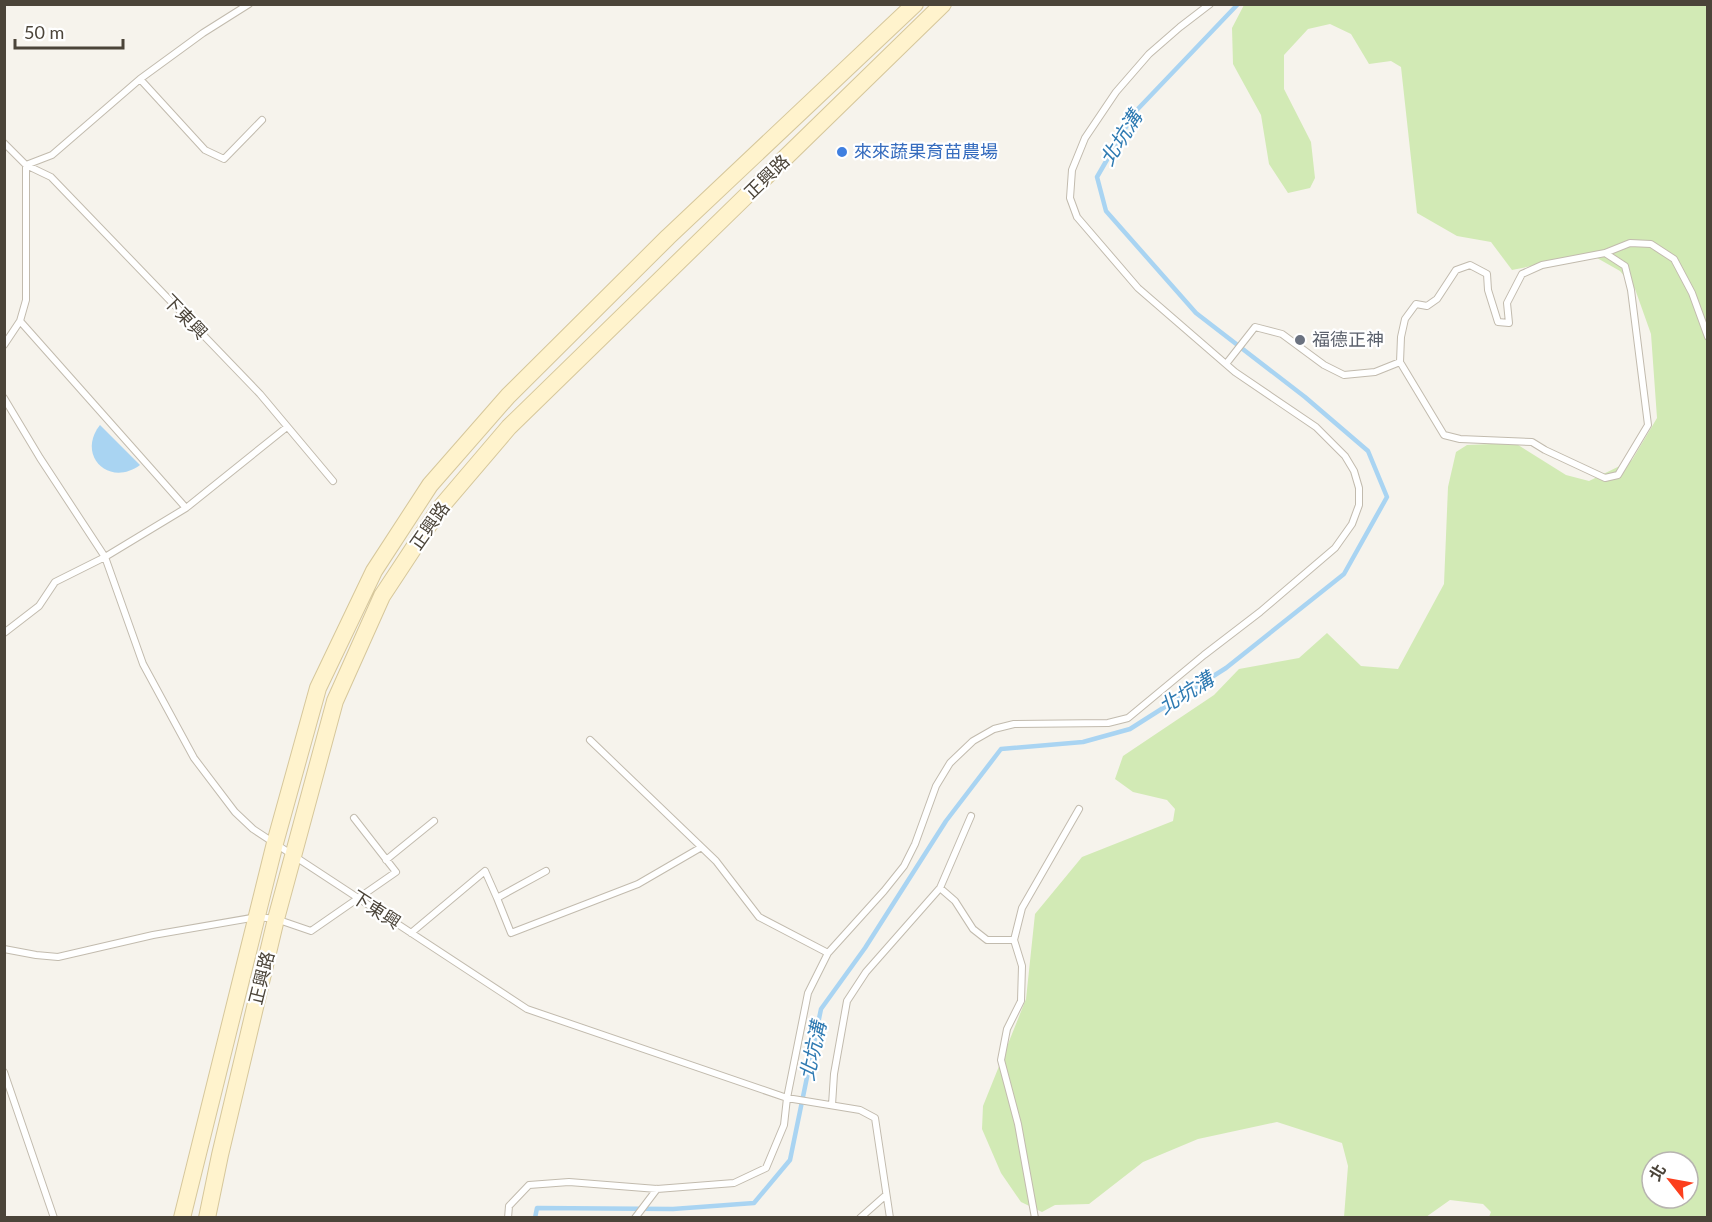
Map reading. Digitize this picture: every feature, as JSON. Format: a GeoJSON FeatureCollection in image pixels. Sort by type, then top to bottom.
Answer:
{"type":"FeatureCollection","features":[{"type":"Feature","properties":{"kind":"main road","name":"正興路"},"geometry":{"type":"LineString","coordinates":[[182,1218],[275,843],[318,688],[374,571],[429,486],[508,396],[651,254],[915,4]]}},
{"type":"Feature","properties":{"kind":"main road","name":"正興路"},"geometry":{"type":"LineString","coordinates":[[207,1218],[219,1155],[276,919],[335,701],[382,596],[440,508],[509,427],[943,4]]}},
{"type":"Feature","properties":{"kind":"lane"},"geometry":{"type":"LineString","coordinates":[[4,345],[20,321],[26,300],[28,274],[26,165],[52,155],[140,79],[203,33],[249,4]]}},
{"type":"Feature","properties":{"kind":"lane"},"geometry":{"type":"LineString","coordinates":[[508,1218],[509,1206],[529,1185],[569,1182],[657,1189],[734,1183],[766,1168],[784,1125],[808,993],[828,953],[904,866],[915,844],[936,786],[950,763],[973,741],[994,729],[1014,724],[1108,723],[1128,718],[1203,655],[1260,612],[1335,548],[1352,524],[1359,505],[1359,489],[1354,471],[1345,456],[1316,427],[1226,364],[1138,288],[1077,217],[1070,198],[1072,170],[1084,138],[1110,101],[1149,54],[1210,4]]}},
{"type":"Feature","properties":{"kind":"lane"},"geometry":{"type":"LineString","coordinates":[[140,79],[205,150],[224,159],[262,120]]}},
{"type":"Feature","properties":{"kind":"lane","name":"下東興"},"geometry":{"type":"LineString","coordinates":[[4,143],[26,165],[51,177],[260,394],[333,481]]}},
{"type":"Feature","properties":{"kind":"lane"},"geometry":{"type":"LineString","coordinates":[[1605,253],[1625,266],[1631,290],[1648,425],[1618,475],[1605,478],[1532,442],[1460,439],[1444,435],[1400,362],[1401,337],[1405,319],[1416,304],[1427,306],[1437,299],[1456,270],[1470,265],[1486,274],[1488,290],[1498,322],[1509,323],[1507,303],[1522,274],[1542,265],[1605,253],[1630,243],[1651,244],[1674,259],[1692,293],[1707,337]]}},
{"type":"Feature","properties":{"kind":"lane"},"geometry":{"type":"LineString","coordinates":[[20,321],[186,508]]}},
{"type":"Feature","properties":{"kind":"lane"},"geometry":{"type":"LineString","coordinates":[[1226,364],[1255,327],[1282,334],[1324,365],[1344,375],[1375,372],[1400,362]]}},
{"type":"Feature","properties":{"kind":"lane"},"geometry":{"type":"LineString","coordinates":[[4,331],[13,334]]}},
{"type":"Feature","properties":{"kind":"lane","name":"下東興"},"geometry":{"type":"LineString","coordinates":[[4,398],[105,557],[143,664],[194,758],[235,812],[253,830],[527,1009],[789,1099],[860,1110],[875,1118],[886,1195]]}},
{"type":"Feature","properties":{"kind":"lane"},"geometry":{"type":"LineString","coordinates":[[4,633],[39,606],[55,582],[105,557],[186,508],[287,427]]}},
{"type":"Feature","properties":{"kind":"lane"},"geometry":{"type":"LineString","coordinates":[[590,740],[716,861],[759,917],[828,953]]}},
{"type":"Feature","properties":{"kind":"lane"},"geometry":{"type":"LineString","coordinates":[[1035,1218],[1018,1124],[1001,1060],[1007,1029],[1021,1001],[1022,966],[1014,940],[1022,908],[1079,809]]}},
{"type":"Feature","properties":{"kind":"lane"},"geometry":{"type":"LineString","coordinates":[[832,1106],[834,1074],[847,1001],[866,972],[940,888],[971,816]]}},
{"type":"Feature","properties":{"kind":"lane"},"geometry":{"type":"LineString","coordinates":[[4,949],[36,956],[58,957],[153,935],[257,917],[276,919],[311,931],[396,872],[354,818]]}},
{"type":"Feature","properties":{"kind":"lane"},"geometry":{"type":"LineString","coordinates":[[386,860],[434,821]]}},
{"type":"Feature","properties":{"kind":"lane"},"geometry":{"type":"LineString","coordinates":[[411,933],[485,871],[511,933],[638,884],[700,848]]}},
{"type":"Feature","properties":{"kind":"lane"},"geometry":{"type":"LineString","coordinates":[[497,898],[546,872]]}},
{"type":"Feature","properties":{"kind":"lane"},"geometry":{"type":"LineString","coordinates":[[940,888],[955,901],[973,929],[987,940],[1014,940]]}},
{"type":"Feature","properties":{"kind":"lane"},"geometry":{"type":"LineString","coordinates":[[4,1072],[54,1218]]}},
{"type":"Feature","properties":{"kind":"lane"},"geometry":{"type":"LineString","coordinates":[[635,1218],[657,1189]]}},
{"type":"Feature","properties":{"kind":"lane"},"geometry":{"type":"LineString","coordinates":[[860,1218],[886,1195],[891,1218]]}},
{"type":"Feature","properties":{"kind":"green space"},"geometry":{"type":"Polygon","coordinates":[[[1244,5],[1707,5],[1707,1217],[1489,1217],[1491,1212],[1483,1204],[1450,1200],[1426,1217],[1344,1217],[1348,1166],[1342,1143],[1277,1122],[1198,1139],[1143,1162],[1089,1204],[1055,1205],[1042,1212],[1021,1202],[1001,1173],[982,1129],[983,1106],[1026,999],[1035,914],[1082,857],[1173,821],[1175,809],[1167,800],[1133,792],[1115,779],[1123,756],[1214,695],[1239,669],[1299,658],[1327,633],[1361,666],[1398,669],[1444,584],[1448,487],[1456,452],[1467,445],[1515,443],[1566,475],[1589,481],[1632,460],[1657,418],[1651,334],[1635,289],[1620,271],[1590,254],[1512,270],[1491,242],[1457,236],[1417,213],[1401,67],[1391,61],[1369,64],[1351,34],[1330,24],[1308,29],[1284,55],[1284,89],[1311,142],[1315,178],[1310,188],[1288,193],[1269,164],[1261,115],[1233,64],[1232,28],[1244,5]]]}},
{"type":"Feature","properties":{"kind":"water"},"geometry":{"type":"Polygon","coordinates":[[[100,425],[140,465],[117,473],[99,465],[92,447],[94,436],[100,425]]]}},
{"type":"Feature","properties":{"kind":"waterway","name":"北坑溝"},"geometry":{"type":"LineString","coordinates":[[535,1218],[537,1208],[673,1209],[754,1203],[790,1160],[821,1009],[865,948],[946,821],[1001,749],[1083,742],[1130,729],[1226,668],[1344,574],[1387,497],[1368,451],[1305,397],[1196,313],[1106,211],[1097,177],[1134,113],[1238,4]]}},
{"type":"Feature","properties":{"kind":"place","name":"來來蔬果育苗農場"},"geometry":{"type":"Point","coordinates":[842,152]}},
{"type":"Feature","properties":{"kind":"place","name":"福德正神"},"geometry":{"type":"Point","coordinates":[1300,340]}}]}
